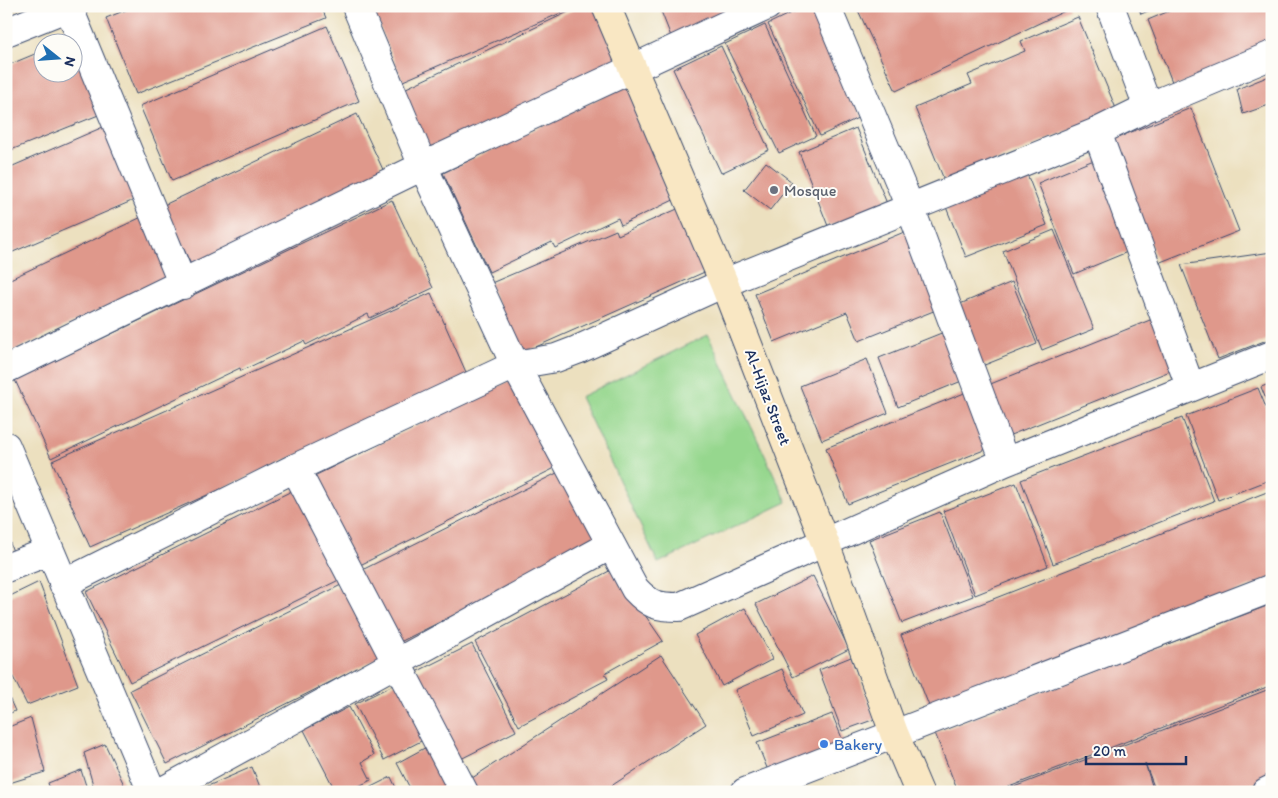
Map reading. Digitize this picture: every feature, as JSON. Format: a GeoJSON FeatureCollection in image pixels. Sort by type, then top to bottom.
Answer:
{"type":"FeatureCollection","features":[{"type":"Feature","properties":{"kind":"main road","name":"Al-Hijaz Street"},"geometry":{"type":"LineString","coordinates":[[606,6],[630,68],[724,283],[825,543],[894,732],[919,792]]}},
{"type":"Feature","properties":{"kind":"street"},"geometry":{"type":"LineString","coordinates":[[356,6],[423,166],[515,365],[611,546],[635,589],[646,601],[662,607],[679,607],[1005,462],[1190,386],[1272,355]]}},
{"type":"Feature","properties":{"kind":"street"},"geometry":{"type":"LineString","coordinates":[[6,369],[183,285],[423,166],[630,68],[767,6]]}},
{"type":"Feature","properties":{"kind":"street"},"geometry":{"type":"LineString","coordinates":[[826,6],[910,207],[1005,462]]}},
{"type":"Feature","properties":{"kind":"street"},"geometry":{"type":"LineString","coordinates":[[1110,6],[1148,107]]}},
{"type":"Feature","properties":{"kind":"street"},"geometry":{"type":"LineString","coordinates":[[6,32],[69,7],[183,285]]}},
{"type":"Feature","properties":{"kind":"street"},"geometry":{"type":"LineString","coordinates":[[64,584],[295,468],[515,365],[542,361],[570,352],[724,283],[1097,132],[1148,107],[1272,55]]}},
{"type":"Feature","properties":{"kind":"street"},"geometry":{"type":"LineString","coordinates":[[1097,132],[1190,386]]}},
{"type":"Feature","properties":{"kind":"street"},"geometry":{"type":"LineString","coordinates":[[6,446],[152,792]]}},
{"type":"Feature","properties":{"kind":"street"},"geometry":{"type":"LineString","coordinates":[[295,468],[464,792]]}},
{"type":"Feature","properties":{"kind":"street"},"geometry":{"type":"LineString","coordinates":[[161,792],[611,546]]}},
{"type":"Feature","properties":{"kind":"street"},"geometry":{"type":"LineString","coordinates":[[6,568],[50,551]]}},
{"type":"Feature","properties":{"kind":"street"},"geometry":{"type":"LineString","coordinates":[[745,792],[894,732],[1272,588]]}},
{"type":"Feature","properties":{"kind":"street"},"geometry":{"type":"LineString","coordinates":[[1266,792],[1272,789]]}},
{"type":"Feature","properties":{"kind":"green space"},"geometry":{"type":"Polygon","coordinates":[[[708,335],[787,502],[658,563],[580,397],[708,335]]]}},
{"type":"Feature","properties":{"kind":"building"},"geometry":{"type":"Polygon","coordinates":[[[6,6],[20,6],[6,12],[6,6]]]}},
{"type":"Feature","properties":{"kind":"building"},"geometry":{"type":"Polygon","coordinates":[[[136,6],[321,6],[326,18],[136,94],[106,18],[136,6]]]}},
{"type":"Feature","properties":{"kind":"building"},"geometry":{"type":"Polygon","coordinates":[[[371,6],[577,6],[403,81],[371,6]]]}},
{"type":"Feature","properties":{"kind":"building"},"geometry":{"type":"Polygon","coordinates":[[[581,6],[599,6],[625,61],[431,152],[402,90],[581,6]]]}},
{"type":"Feature","properties":{"kind":"building"},"geometry":{"type":"Polygon","coordinates":[[[659,6],[749,6],[672,39],[659,6]]]}},
{"type":"Feature","properties":{"kind":"building"},"geometry":{"type":"Polygon","coordinates":[[[805,6],[811,6],[862,116],[820,136],[768,24],[805,6]]]}},
{"type":"Feature","properties":{"kind":"building"},"geometry":{"type":"Polygon","coordinates":[[[856,6],[1068,6],[1069,9],[896,91],[856,6]]]}},
{"type":"Feature","properties":{"kind":"building"},"geometry":{"type":"Polygon","coordinates":[[[1138,6],[1160,6],[1141,14],[1138,6]]]}},
{"type":"Feature","properties":{"kind":"building"},"geometry":{"type":"Polygon","coordinates":[[[1181,6],[1272,6],[1272,46],[1174,87],[1148,20],[1181,6]]]}},
{"type":"Feature","properties":{"kind":"building"},"geometry":{"type":"Polygon","coordinates":[[[1078,17],[1117,111],[945,182],[915,108],[972,84],[968,75],[1025,51],[1021,41],[1078,17]]]}},
{"type":"Feature","properties":{"kind":"building"},"geometry":{"type":"Polygon","coordinates":[[[765,25],[816,136],[779,153],[725,44],[765,25]]]}},
{"type":"Feature","properties":{"kind":"building"},"geometry":{"type":"Polygon","coordinates":[[[327,26],[359,101],[172,181],[140,106],[327,26]]]}},
{"type":"Feature","properties":{"kind":"building"},"geometry":{"type":"Polygon","coordinates":[[[721,46],[769,150],[721,173],[673,69],[721,46]]]}},
{"type":"Feature","properties":{"kind":"building"},"geometry":{"type":"Polygon","coordinates":[[[82,51],[106,112],[6,152],[6,66],[32,55],[32,82],[82,82],[82,51]]]}},
{"type":"Feature","properties":{"kind":"building"},"geometry":{"type":"Polygon","coordinates":[[[1272,75],[1272,104],[1243,114],[1237,89],[1272,75]]]}},
{"type":"Feature","properties":{"kind":"building"},"geometry":{"type":"Polygon","coordinates":[[[631,83],[684,195],[621,225],[618,218],[555,248],[552,242],[489,272],[443,173],[631,83]]]}},
{"type":"Feature","properties":{"kind":"building"},"geometry":{"type":"Polygon","coordinates":[[[1191,108],[1239,231],[1158,263],[1109,141],[1191,108]]]}},
{"type":"Feature","properties":{"kind":"building"},"geometry":{"type":"Polygon","coordinates":[[[357,114],[386,176],[192,267],[164,205],[357,114]]]}},
{"type":"Feature","properties":{"kind":"building"},"geometry":{"type":"Polygon","coordinates":[[[110,124],[141,197],[6,255],[6,169],[110,124]]]}},
{"type":"Feature","properties":{"kind":"building"},"geometry":{"type":"Polygon","coordinates":[[[856,128],[888,206],[828,226],[799,152],[856,128]]]}},
{"type":"Feature","properties":{"kind":"building"},"geometry":{"type":"Polygon","coordinates":[[[1101,157],[1137,248],[1074,274],[1038,183],[1101,157]]]}},
{"type":"Feature","properties":{"kind":"building"},"geometry":{"type":"Polygon","coordinates":[[[766,162],[792,182],[770,210],[744,190],[766,162]]]}},
{"type":"Feature","properties":{"kind":"building"},"geometry":{"type":"Polygon","coordinates":[[[1027,174],[1047,225],[966,257],[946,207],[1027,174]]]}},
{"type":"Feature","properties":{"kind":"building"},"geometry":{"type":"Polygon","coordinates":[[[392,200],[433,288],[370,318],[368,314],[306,345],[304,341],[241,371],[240,368],[51,458],[15,380],[392,200]]]}},
{"type":"Feature","properties":{"kind":"building"},"geometry":{"type":"Polygon","coordinates":[[[682,207],[709,270],[520,354],[489,284],[616,230],[618,235],[682,207]]]}},
{"type":"Feature","properties":{"kind":"building"},"geometry":{"type":"Polygon","coordinates":[[[146,215],[174,275],[6,354],[6,281],[146,215]]]}},
{"type":"Feature","properties":{"kind":"building"},"geometry":{"type":"Polygon","coordinates":[[[909,230],[941,308],[859,341],[847,312],[774,342],[755,294],[909,230]]]}},
{"type":"Feature","properties":{"kind":"building"},"geometry":{"type":"Polygon","coordinates":[[[1054,230],[1094,329],[1042,350],[1003,251],[1054,230]]]}},
{"type":"Feature","properties":{"kind":"building"},"geometry":{"type":"Polygon","coordinates":[[[1272,252],[1272,338],[1218,359],[1181,265],[1272,252]]]}},
{"type":"Feature","properties":{"kind":"building"},"geometry":{"type":"Polygon","coordinates":[[[1012,282],[1037,344],[977,368],[953,307],[1012,282]]]}},
{"type":"Feature","properties":{"kind":"building"},"geometry":{"type":"Polygon","coordinates":[[[431,293],[469,379],[90,547],[52,461],[431,293]]]}},
{"type":"Feature","properties":{"kind":"building"},"geometry":{"type":"Polygon","coordinates":[[[1160,316],[1180,367],[1008,436],[988,385],[1160,316]]]}},
{"type":"Feature","properties":{"kind":"building"},"geometry":{"type":"Polygon","coordinates":[[[949,330],[969,378],[898,407],[879,358],[949,330]]]}},
{"type":"Feature","properties":{"kind":"building"},"geometry":{"type":"Polygon","coordinates":[[[867,359],[888,413],[822,440],[800,386],[867,359]]]}},
{"type":"Feature","properties":{"kind":"building"},"geometry":{"type":"Polygon","coordinates":[[[517,377],[563,464],[354,568],[310,478],[517,377]]]}},
{"type":"Feature","properties":{"kind":"building"},"geometry":{"type":"Polygon","coordinates":[[[1272,383],[1272,414],[1261,387],[1272,383]]]}},
{"type":"Feature","properties":{"kind":"building"},"geometry":{"type":"Polygon","coordinates":[[[1258,388],[1272,422],[1272,479],[1218,500],[1186,416],[1258,388]]]}},
{"type":"Feature","properties":{"kind":"building"},"geometry":{"type":"Polygon","coordinates":[[[967,392],[989,448],[848,504],[826,448],[967,392]]]}},
{"type":"Feature","properties":{"kind":"building"},"geometry":{"type":"Polygon","coordinates":[[[1182,418],[1214,501],[1053,564],[1021,480],[1182,418]]]}},
{"type":"Feature","properties":{"kind":"building"},"geometry":{"type":"Polygon","coordinates":[[[567,468],[601,535],[536,574],[392,646],[356,573],[567,468]]]}},
{"type":"Feature","properties":{"kind":"building"},"geometry":{"type":"Polygon","coordinates":[[[6,476],[16,498],[6,502],[6,476]]]}},
{"type":"Feature","properties":{"kind":"building"},"geometry":{"type":"Polygon","coordinates":[[[1016,483],[1048,566],[975,595],[943,511],[1016,483]]]}},
{"type":"Feature","properties":{"kind":"building"},"geometry":{"type":"Polygon","coordinates":[[[302,486],[345,577],[130,682],[86,592],[302,486]]]}},
{"type":"Feature","properties":{"kind":"building"},"geometry":{"type":"Polygon","coordinates":[[[1272,490],[1272,578],[931,711],[901,635],[1272,490]]]}},
{"type":"Feature","properties":{"kind":"building"},"geometry":{"type":"Polygon","coordinates":[[[940,512],[973,596],[902,623],[869,540],[940,512]]]}},
{"type":"Feature","properties":{"kind":"building"},"geometry":{"type":"Polygon","coordinates":[[[6,531],[13,552],[6,554],[6,531]]]}},
{"type":"Feature","properties":{"kind":"building"},"geometry":{"type":"Polygon","coordinates":[[[613,569],[663,641],[605,673],[608,679],[519,726],[475,642],[613,569]]]}},
{"type":"Feature","properties":{"kind":"building"},"geometry":{"type":"Polygon","coordinates":[[[813,576],[849,649],[793,677],[756,604],[813,576]]]}},
{"type":"Feature","properties":{"kind":"building"},"geometry":{"type":"Polygon","coordinates":[[[39,582],[78,685],[27,705],[6,663],[6,598],[39,582]]]}},
{"type":"Feature","properties":{"kind":"building"},"geometry":{"type":"Polygon","coordinates":[[[347,582],[384,655],[167,764],[130,690],[347,582]]]}},
{"type":"Feature","properties":{"kind":"building"},"geometry":{"type":"Polygon","coordinates":[[[1272,604],[1272,685],[996,792],[958,792],[935,733],[1272,604]]]}},
{"type":"Feature","properties":{"kind":"building"},"geometry":{"type":"Polygon","coordinates":[[[745,608],[773,659],[722,686],[695,635],[745,608]]]}},
{"type":"Feature","properties":{"kind":"building"},"geometry":{"type":"Polygon","coordinates":[[[472,644],[516,731],[451,764],[406,677],[472,644]]]}},
{"type":"Feature","properties":{"kind":"building"},"geometry":{"type":"Polygon","coordinates":[[[661,655],[706,724],[602,792],[472,792],[466,782],[661,655]]]}},
{"type":"Feature","properties":{"kind":"building"},"geometry":{"type":"Polygon","coordinates":[[[851,657],[875,719],[842,731],[819,670],[851,657]]]}},
{"type":"Feature","properties":{"kind":"building"},"geometry":{"type":"Polygon","coordinates":[[[782,669],[803,715],[754,736],[735,690],[782,669]]]}},
{"type":"Feature","properties":{"kind":"building"},"geometry":{"type":"Polygon","coordinates":[[[401,681],[429,737],[384,760],[355,704],[401,681]]]}},
{"type":"Feature","properties":{"kind":"building"},"geometry":{"type":"Polygon","coordinates":[[[1272,688],[1272,774],[1252,785],[1254,791],[1252,792],[1156,792],[1145,763],[1154,792],[1001,792],[1272,688]]]}},
{"type":"Feature","properties":{"kind":"building"},"geometry":{"type":"Polygon","coordinates":[[[6,691],[15,711],[6,715],[6,691]]]}},
{"type":"Feature","properties":{"kind":"building"},"geometry":{"type":"Polygon","coordinates":[[[349,707],[374,755],[362,762],[371,780],[347,792],[336,792],[304,730],[349,707]]]}},
{"type":"Feature","properties":{"kind":"building"},"geometry":{"type":"Polygon","coordinates":[[[832,714],[844,743],[769,773],[757,743],[832,714]]]}},
{"type":"Feature","properties":{"kind":"building"},"geometry":{"type":"Polygon","coordinates":[[[31,718],[45,772],[6,784],[6,728],[31,718]]]}},
{"type":"Feature","properties":{"kind":"building"},"geometry":{"type":"Polygon","coordinates":[[[105,744],[126,789],[120,792],[95,792],[84,753],[105,744]]]}},
{"type":"Feature","properties":{"kind":"building"},"geometry":{"type":"Polygon","coordinates":[[[432,744],[458,792],[412,792],[397,763],[432,744]]]}},
{"type":"Feature","properties":{"kind":"building"},"geometry":{"type":"Polygon","coordinates":[[[252,767],[262,792],[194,792],[252,767]]]}},
{"type":"Feature","properties":{"kind":"building"},"geometry":{"type":"Polygon","coordinates":[[[81,770],[88,792],[51,792],[48,783],[81,770]]]}},
{"type":"Feature","properties":{"kind":"building"},"geometry":{"type":"Polygon","coordinates":[[[391,777],[398,792],[361,792],[391,777]]]}},
{"type":"Feature","properties":{"kind":"place","name":"Mosque"},"geometry":{"type":"Point","coordinates":[774,190]}},
{"type":"Feature","properties":{"kind":"place","name":"Bakery"},"geometry":{"type":"Point","coordinates":[824,744]}}]}
